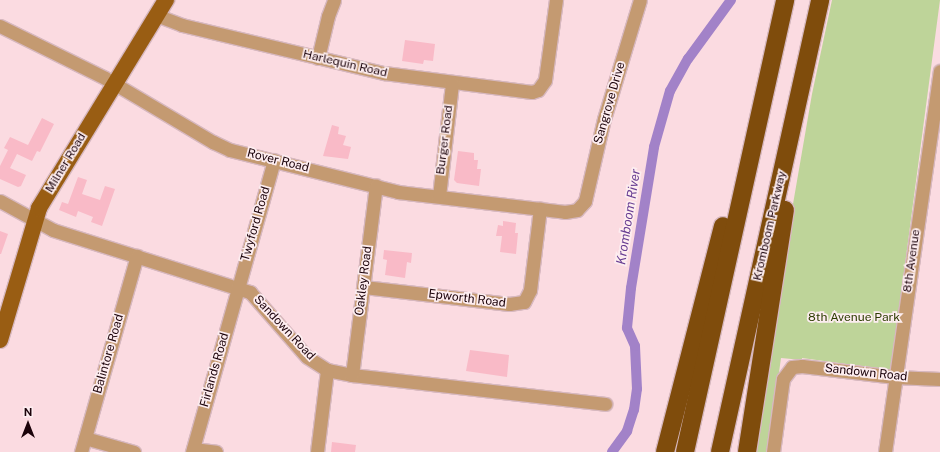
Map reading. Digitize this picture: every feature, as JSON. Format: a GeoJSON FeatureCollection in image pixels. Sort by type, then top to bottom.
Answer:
{"type":"FeatureCollection","features":[{"type":"Feature","properties":{"kind":"highway"},"geometry":{"type":"LineString","coordinates":[[685,452],[786,0]]}},
{"type":"Feature","properties":{"kind":"highway"},"geometry":{"type":"LineString","coordinates":[[747,452],[763,344],[820,3]]}},
{"type":"Feature","properties":{"kind":"highway","name":"Kromboom Parkway"},"geometry":{"type":"LineString","coordinates":[[720,452],[820,3]]}},
{"type":"Feature","properties":{"kind":"highway"},"geometry":{"type":"LineString","coordinates":[[665,452],[754,103],[762,83],[769,74]]}},
{"type":"Feature","properties":{"kind":"main road","name":"Milner Road"},"geometry":{"type":"LineString","coordinates":[[0,340],[34,219],[67,160],[166,0]]}},
{"type":"Feature","properties":{"kind":"street"},"geometry":{"type":"LineString","coordinates":[[318,58],[328,16],[334,0]]}},
{"type":"Feature","properties":{"kind":"street","name":"Harlequin Road"},"geometry":{"type":"LineString","coordinates":[[156,15],[182,25],[384,73],[452,84],[523,92],[538,90],[545,80],[556,0]]}},
{"type":"Feature","properties":{"kind":"street","name":"Sangrove Drive"},"geometry":{"type":"LineString","coordinates":[[582,207],[587,195],[604,119],[640,0]]}},
{"type":"Feature","properties":{"kind":"street","name":"Rover Road"},"geometry":{"type":"LineString","coordinates":[[0,26],[115,84],[221,146],[398,192],[565,212],[582,207]]}},
{"type":"Feature","properties":{"kind":"street","name":"8th Avenue"},"geometry":{"type":"LineString","coordinates":[[886,452],[895,377],[940,74]]}},
{"type":"Feature","properties":{"kind":"street","name":"Burger Road"},"geometry":{"type":"LineString","coordinates":[[439,196],[452,84]]}},
{"type":"Feature","properties":{"kind":"street","name":"Twyford Road"},"geometry":{"type":"LineString","coordinates":[[239,288],[274,160]]}},
{"type":"Feature","properties":{"kind":"street","name":"Oakley Road"},"geometry":{"type":"LineString","coordinates":[[352,376],[376,186]]}},
{"type":"Feature","properties":{"kind":"street","name":"Sandown Road"},"geometry":{"type":"LineString","coordinates":[[0,201],[53,230],[239,288],[254,295],[304,353],[327,370],[352,376],[605,404]]}},
{"type":"Feature","properties":{"kind":"street","name":"Epworth Road"},"geometry":{"type":"LineString","coordinates":[[364,287],[509,304],[524,302],[530,290],[540,209]]}},
{"type":"Feature","properties":{"kind":"street","name":"Balintore Road"},"geometry":{"type":"LineString","coordinates":[[81,452],[137,256]]}},
{"type":"Feature","properties":{"kind":"street","name":"Firlands Road"},"geometry":{"type":"LineString","coordinates":[[192,451],[239,288]]}},
{"type":"Feature","properties":{"kind":"street","name":"Sandown Road"},"geometry":{"type":"LineString","coordinates":[[773,452],[783,379],[792,367],[802,366],[895,377],[940,379]]}},
{"type":"Feature","properties":{"kind":"street"},"geometry":{"type":"LineString","coordinates":[[317,452],[327,370]]}},
{"type":"Feature","properties":{"kind":"street"},"geometry":{"type":"LineString","coordinates":[[85,438],[134,452]]}},
{"type":"Feature","properties":{"kind":"street"},"geometry":{"type":"LineString","coordinates":[[192,451],[216,452]]}},
{"type":"Feature","properties":{"kind":"green space","name":"8th Avenue Park"},"geometry":{"type":"Polygon","coordinates":[[[832,0],[940,0],[891,370],[802,358],[802,360],[781,358],[768,452],[754,452],[764,372],[812,94],[832,0]]]}},
{"type":"Feature","properties":{"kind":"building"},"geometry":{"type":"Polygon","coordinates":[[[405,40],[435,44],[433,61],[424,60],[423,64],[402,61],[405,40]]]}},
{"type":"Feature","properties":{"kind":"building"},"geometry":{"type":"Polygon","coordinates":[[[42,118],[54,124],[40,152],[37,151],[32,161],[17,154],[10,168],[26,175],[21,186],[18,187],[0,179],[0,166],[8,150],[4,148],[10,137],[28,145],[42,118]]]}},
{"type":"Feature","properties":{"kind":"building"},"geometry":{"type":"Polygon","coordinates":[[[332,125],[339,127],[338,134],[346,136],[343,145],[351,147],[348,159],[323,156],[332,125]]]}},
{"type":"Feature","properties":{"kind":"building"},"geometry":{"type":"Polygon","coordinates":[[[458,151],[474,153],[474,160],[478,160],[477,169],[481,169],[479,186],[457,183],[454,180],[458,151]]]}},
{"type":"Feature","properties":{"kind":"building"},"geometry":{"type":"Polygon","coordinates":[[[78,177],[87,180],[82,194],[100,200],[105,186],[115,189],[102,226],[91,222],[93,217],[78,211],[76,217],[59,210],[62,202],[68,204],[78,177]]]}},
{"type":"Feature","properties":{"kind":"building"},"geometry":{"type":"Polygon","coordinates":[[[503,221],[516,223],[515,233],[518,233],[516,254],[500,252],[502,236],[496,236],[498,225],[503,226],[503,221]]]}},
{"type":"Feature","properties":{"kind":"building"},"geometry":{"type":"Polygon","coordinates":[[[0,231],[8,234],[1,254],[0,254],[0,231]]]}},
{"type":"Feature","properties":{"kind":"building"},"geometry":{"type":"Polygon","coordinates":[[[384,250],[412,253],[411,263],[407,262],[405,278],[385,275],[387,260],[383,259],[384,250]]]}},
{"type":"Feature","properties":{"kind":"building"},"geometry":{"type":"Polygon","coordinates":[[[470,350],[509,355],[507,377],[466,371],[470,350]]]}},
{"type":"Feature","properties":{"kind":"building"},"geometry":{"type":"Polygon","coordinates":[[[332,442],[356,445],[355,452],[331,452],[332,442]]]}},
{"type":"Feature","properties":{"kind":"waterway","name":"Kromboom River"},"geometry":{"type":"LineString","coordinates":[[612,452],[627,431],[634,410],[637,389],[635,346],[627,328],[631,288],[654,147],[670,91],[688,59],[731,0]]}}]}
